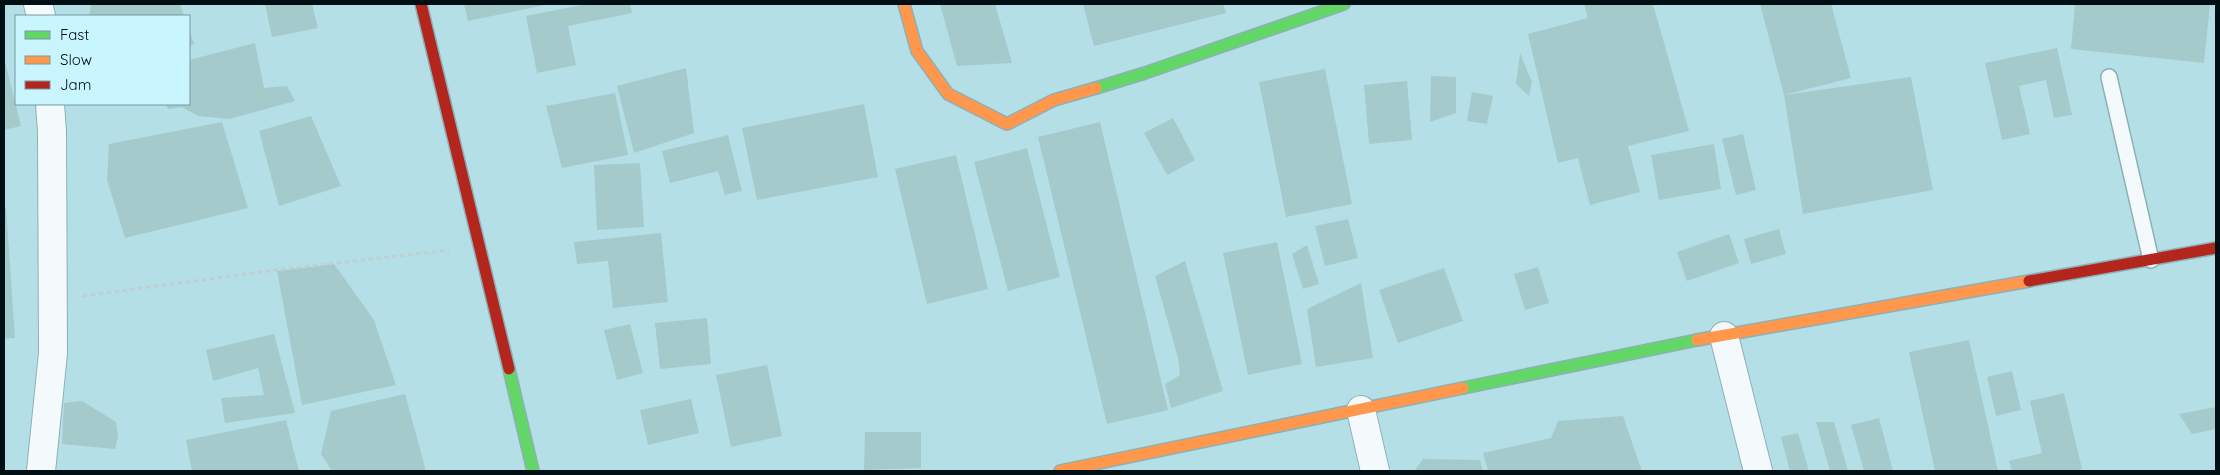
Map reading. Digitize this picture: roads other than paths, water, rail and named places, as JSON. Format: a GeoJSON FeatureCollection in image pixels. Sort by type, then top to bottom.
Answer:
{"type":"FeatureCollection","features":[{"type":"Feature","properties":{"kind":"main road"},"geometry":{"type":"LineString","coordinates":[[421,4],[533,471]]}},
{"type":"Feature","properties":{"kind":"main road"},"geometry":{"type":"LineString","coordinates":[[904,4],[917,51],[948,94],[1007,124],[1054,100],[1145,73],[1344,4]]}},
{"type":"Feature","properties":{"kind":"main road"},"geometry":{"type":"LineString","coordinates":[[1060,471],[1724,336],[2216,248]]}},
{"type":"Feature","properties":{"kind":"street"},"geometry":{"type":"LineString","coordinates":[[41,471],[53,353],[52,131],[50,105]]}},
{"type":"Feature","properties":{"kind":"street"},"geometry":{"type":"LineString","coordinates":[[1724,336],[1758,471]]}},
{"type":"Feature","properties":{"kind":"street"},"geometry":{"type":"LineString","coordinates":[[1361,410],[1375,471]]}},
{"type":"Feature","properties":{"kind":"lane"},"geometry":{"type":"LineString","coordinates":[[2109,77],[2151,260]]}}]}
